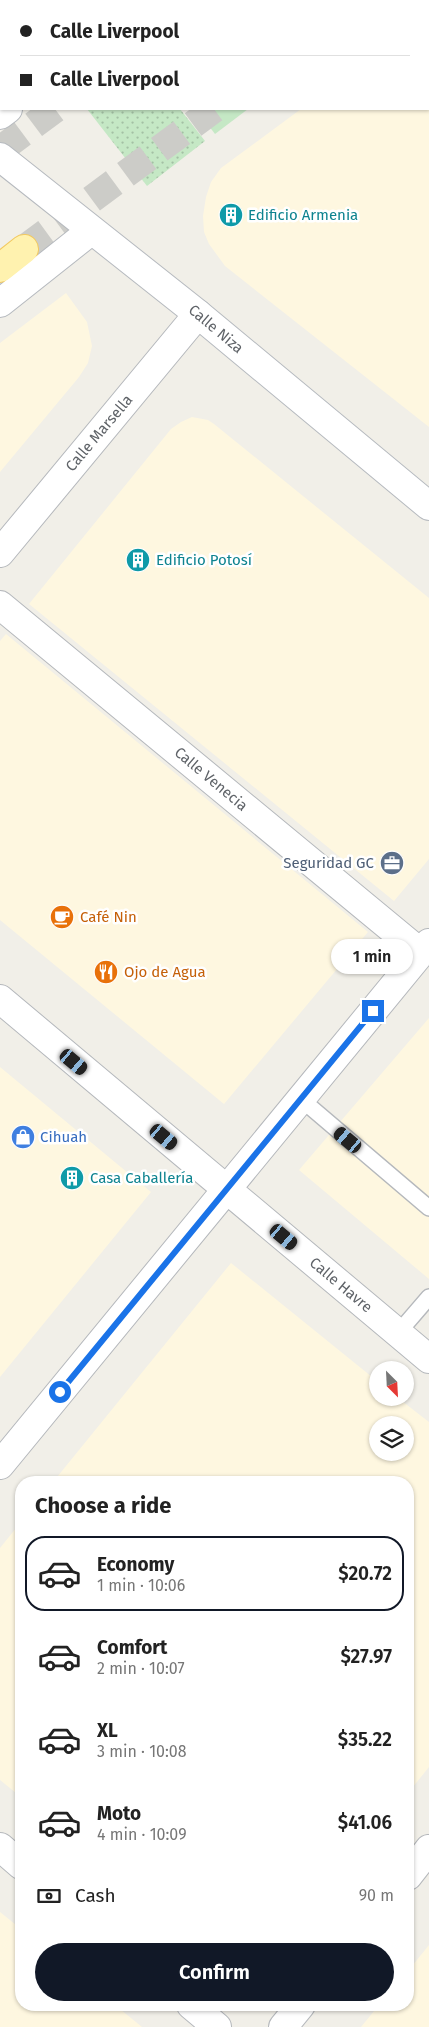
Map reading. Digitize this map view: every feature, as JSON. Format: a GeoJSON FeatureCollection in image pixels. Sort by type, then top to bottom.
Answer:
{"type":"FeatureCollection","features":[{"type":"Feature","properties":{"kind":"main road"},"geometry":{"type":"LineString","coordinates":[[0,268],[24,249]]}},
{"type":"Feature","properties":{"kind":"street","name":"Calle Niza"},"geometry":{"type":"LineString","coordinates":[[0,157],[198,314],[429,506]]}},
{"type":"Feature","properties":{"kind":"street"},"geometry":{"type":"LineString","coordinates":[[0,303],[92,230]]}},
{"type":"Feature","properties":{"kind":"street","name":"Calle Marsella"},"geometry":{"type":"LineString","coordinates":[[0,553],[198,314]]}},
{"type":"Feature","properties":{"kind":"street","name":"Calle Venecia"},"geometry":{"type":"LineString","coordinates":[[0,605],[425,948]]}},
{"type":"Feature","properties":{"kind":"street"},"geometry":{"type":"LineString","coordinates":[[0,1466],[425,948]]}},
{"type":"Feature","properties":{"kind":"street","name":"Calle Havre"},"geometry":{"type":"LineString","coordinates":[[0,999],[429,1359]]}},
{"type":"Feature","properties":{"kind":"street"},"geometry":{"type":"LineString","coordinates":[[0,1847],[15,1859]]}},
{"type":"Feature","properties":{"kind":"street"},"geometry":{"type":"LineString","coordinates":[[414,1868],[429,1849]]}},
{"type":"Feature","properties":{"kind":"street"},"geometry":{"type":"LineString","coordinates":[[198,2011],[217,2027]]}},
{"type":"Feature","properties":{"kind":"street"},"geometry":{"type":"LineString","coordinates":[[283,2027],[296,2011]]}},
{"type":"Feature","properties":{"kind":"lane"},"geometry":{"type":"LineString","coordinates":[[301,1100],[429,1208]]}},
{"type":"Feature","properties":{"kind":"lane"},"geometry":{"type":"LineString","coordinates":[[398,1333],[429,1297]]}},
{"type":"Feature","properties":{"kind":"shaded area"},"geometry":{"type":"Polygon","coordinates":[[[300,110],[429,110],[429,427],[225,266],[209,244],[204,232],[203,216],[211,182],[221,168],[300,110]]]}},
{"type":"Feature","properties":{"kind":"shaded area"},"geometry":{"type":"Polygon","coordinates":[[[66,293],[87,322],[92,346],[88,363],[79,377],[0,472],[0,343],[66,293]]]}},
{"type":"Feature","properties":{"kind":"shaded area"},"geometry":{"type":"Polygon","coordinates":[[[192,417],[208,420],[214,424],[429,598],[429,859],[394,901],[29,604],[171,429],[192,417]]]}},
{"type":"Feature","properties":{"kind":"shaded area"},"geometry":{"type":"Polygon","coordinates":[[[6,634],[368,932],[224,1104],[0,920],[0,641],[6,634]]]}},
{"type":"Feature","properties":{"kind":"shaded area"},"geometry":{"type":"Polygon","coordinates":[[[429,1018],[429,1279],[299,1170],[429,1018]]]}},
{"type":"Feature","properties":{"kind":"shaded area"},"geometry":{"type":"Polygon","coordinates":[[[0,1067],[151,1192],[0,1377],[0,1067]]]}},
{"type":"Feature","properties":{"kind":"shaded area"},"geometry":{"type":"Polygon","coordinates":[[[231,1263],[369,1375],[369,1406],[408,1406],[429,1422],[429,1767],[414,1786],[414,1476],[58,1476],[231,1263]]]}},
{"type":"Feature","properties":{"kind":"shaded area"},"geometry":{"type":"Polygon","coordinates":[[[15,1529],[15,1792],[0,1780],[0,1548],[15,1529]]]}},
{"type":"Feature","properties":{"kind":"shaded area"},"geometry":{"type":"Polygon","coordinates":[[[0,1912],[15,1924],[15,2011],[122,2011],[142,2027],[0,2027],[0,1912]]]}},
{"type":"Feature","properties":{"kind":"shaded area"},"geometry":{"type":"Polygon","coordinates":[[[429,1945],[429,2027],[361,2027],[374,2011],[414,2011],[414,1964],[429,1945]]]}},
{"type":"Feature","properties":{"kind":"green space"},"geometry":{"type":"Polygon","coordinates":[[[88,110],[181,110],[205,141],[147,186],[88,110]]]}},
{"type":"Feature","properties":{"kind":"green space"},"geometry":{"type":"Polygon","coordinates":[[[197,110],[247,110],[215,134],[197,110]]]}},
{"type":"Feature","properties":{"kind":"tunnel"},"geometry":{"type":"LineString","coordinates":[[0,150],[54,110]]}},
{"type":"Feature","properties":{"kind":"tunnel"},"geometry":{"type":"LineString","coordinates":[[24,249],[213,110]]}},
{"type":"Feature","properties":{"kind":"place","name":"Edificio Armenia"},"geometry":{"type":"Point","coordinates":[231,215]}},
{"type":"Feature","properties":{"kind":"place","name":"Edificio Potosí"},"geometry":{"type":"Point","coordinates":[138,560]}},
{"type":"Feature","properties":{"kind":"place","name":"Seguridad GC"},"geometry":{"type":"Point","coordinates":[392,863]}},
{"type":"Feature","properties":{"kind":"place","name":"Café Nin"},"geometry":{"type":"Point","coordinates":[62,917]}},
{"type":"Feature","properties":{"kind":"place","name":"Ojo de Agua"},"geometry":{"type":"Point","coordinates":[106,972]}},
{"type":"Feature","properties":{"kind":"place","name":"Cihuah"},"geometry":{"type":"Point","coordinates":[23,1137]}},
{"type":"Feature","properties":{"kind":"place","name":"Casa Caballería"},"geometry":{"type":"Point","coordinates":[72,1178]}},
{"type":"Feature","properties":{"kind":"route"},"geometry":{"type":"LineString","coordinates":[[60,1392],[373,1011]]}}]}
